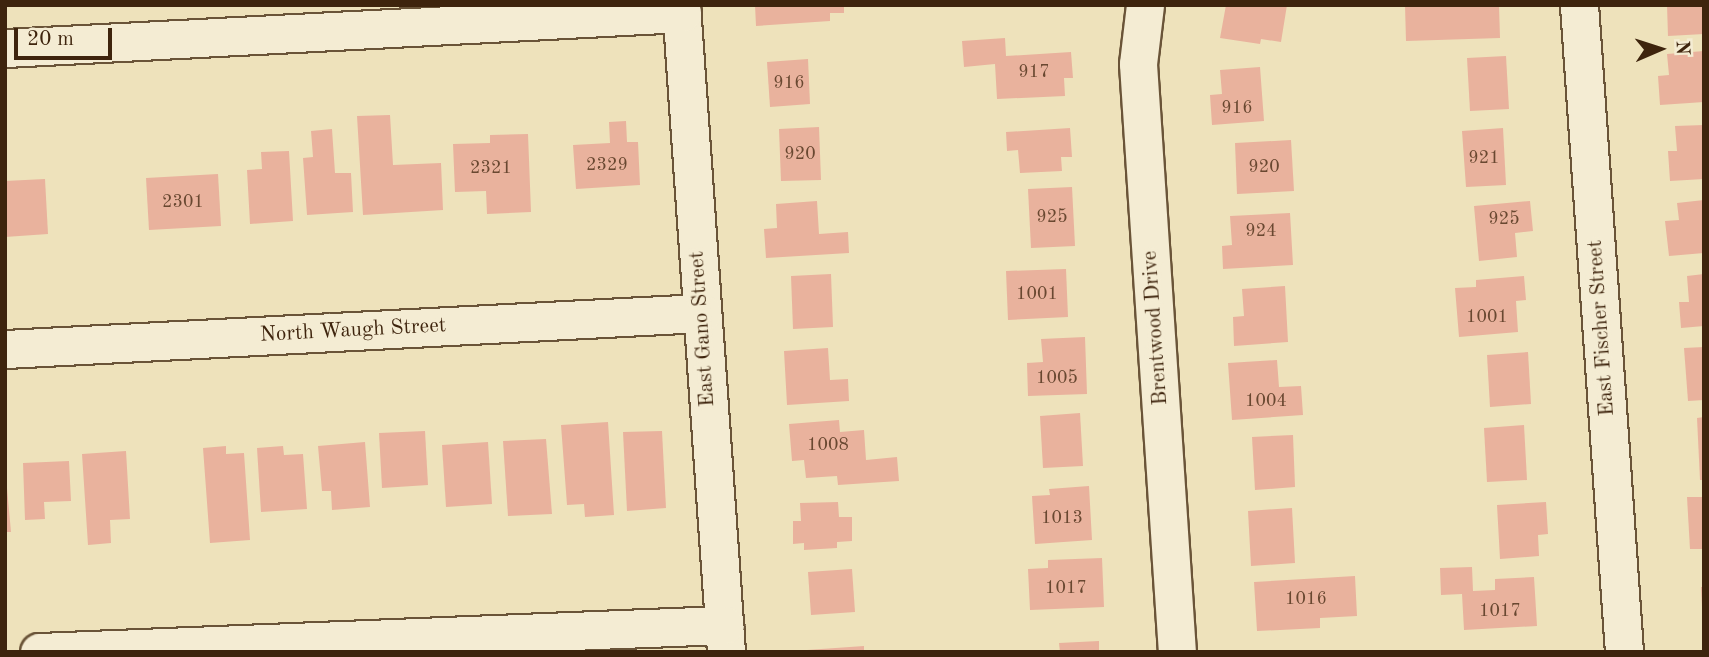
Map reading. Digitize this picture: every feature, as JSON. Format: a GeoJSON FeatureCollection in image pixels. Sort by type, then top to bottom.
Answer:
{"type":"FeatureCollection","features":[{"type":"Feature","properties":{"kind":"street","name":"Brentwood Drive"},"geometry":{"type":"LineString","coordinates":[[1145,5],[1138,64],[1177,652]]}},
{"type":"Feature","properties":{"kind":"street","name":"East Fischer Street"},"geometry":{"type":"LineString","coordinates":[[1579,5],[1624,652]]}},
{"type":"Feature","properties":{"kind":"street"},"geometry":{"type":"LineString","coordinates":[[5,48],[681,9]]}},
{"type":"Feature","properties":{"kind":"street","name":"East Gano Street"},"geometry":{"type":"LineString","coordinates":[[681,9],[725,638]]}},
{"type":"Feature","properties":{"kind":"street","name":"North Waugh Street"},"geometry":{"type":"LineString","coordinates":[[5,349],[702,313]]}},
{"type":"Feature","properties":{"kind":"street"},"geometry":{"type":"LineString","coordinates":[[38,652],[725,638]]}},
{"type":"Feature","properties":{"kind":"building"},"geometry":{"type":"Polygon","coordinates":[[[755,5],[844,5],[844,13],[830,13],[830,21],[756,26],[755,5]]]}},
{"type":"Feature","properties":{"kind":"building"},"geometry":{"type":"Polygon","coordinates":[[[1226,5],[1287,5],[1281,42],[1261,39],[1260,44],[1220,38],[1226,5]]]}},
{"type":"Feature","properties":{"kind":"building"},"geometry":{"type":"Polygon","coordinates":[[[1405,5],[1499,5],[1500,38],[1406,41],[1405,5]]]}},
{"type":"Feature","properties":{"kind":"building"},"geometry":{"type":"Polygon","coordinates":[[[1667,5],[1704,5],[1704,34],[1668,36],[1667,5]]]}},
{"type":"Feature","properties":{"kind":"building"},"geometry":{"type":"Polygon","coordinates":[[[1005,38],[1006,56],[1071,52],[1073,78],[1064,78],[1065,96],[997,99],[995,64],[964,67],[962,41],[1005,38]]]}},
{"type":"Feature","properties":{"kind":"building"},"geometry":{"type":"Polygon","coordinates":[[[1704,51],[1704,102],[1660,105],[1658,76],[1669,75],[1667,54],[1704,51]]]}},
{"type":"Feature","properties":{"kind":"building"},"geometry":{"type":"Polygon","coordinates":[[[1506,56],[1509,109],[1470,111],[1467,58],[1506,56]]]}},
{"type":"Feature","properties":{"kind":"building"},"geometry":{"type":"Polygon","coordinates":[[[808,59],[810,104],[770,107],[767,62],[808,59]]]}},
{"type":"Feature","properties":{"kind":"building"},"geometry":{"type":"Polygon","coordinates":[[[1260,67],[1264,121],[1212,125],[1210,95],[1222,94],[1220,70],[1260,67]]]}},
{"type":"Feature","properties":{"kind":"building"},"geometry":{"type":"Polygon","coordinates":[[[390,115],[393,165],[441,163],[443,210],[363,215],[357,116],[390,115]]]}},
{"type":"Feature","properties":{"kind":"building"},"geometry":{"type":"Polygon","coordinates":[[[626,121],[627,142],[638,142],[640,185],[576,189],[573,145],[610,143],[609,122],[626,121]]]}},
{"type":"Feature","properties":{"kind":"building"},"geometry":{"type":"Polygon","coordinates":[[[1704,125],[1704,179],[1670,181],[1668,151],[1677,151],[1675,126],[1704,125]]]}},
{"type":"Feature","properties":{"kind":"building"},"geometry":{"type":"Polygon","coordinates":[[[819,127],[821,180],[781,181],[779,129],[819,127]]]}},
{"type":"Feature","properties":{"kind":"building"},"geometry":{"type":"Polygon","coordinates":[[[1070,128],[1072,157],[1061,157],[1062,171],[1020,173],[1018,150],[1007,151],[1006,132],[1070,128]]]}},
{"type":"Feature","properties":{"kind":"building"},"geometry":{"type":"Polygon","coordinates":[[[1503,128],[1506,185],[1466,187],[1462,131],[1503,128]]]}},
{"type":"Feature","properties":{"kind":"building"},"geometry":{"type":"Polygon","coordinates":[[[332,129],[335,173],[351,173],[353,212],[307,215],[303,158],[313,157],[311,131],[332,129]]]}},
{"type":"Feature","properties":{"kind":"building"},"geometry":{"type":"Polygon","coordinates":[[[528,134],[531,212],[487,214],[486,191],[455,192],[453,144],[490,143],[490,135],[528,134]]]}},
{"type":"Feature","properties":{"kind":"building"},"geometry":{"type":"Polygon","coordinates":[[[1291,140],[1294,191],[1237,194],[1235,143],[1291,140]]]}},
{"type":"Feature","properties":{"kind":"building"},"geometry":{"type":"Polygon","coordinates":[[[289,151],[293,221],[250,224],[247,170],[262,169],[261,152],[289,151]]]}},
{"type":"Feature","properties":{"kind":"building"},"geometry":{"type":"Polygon","coordinates":[[[218,174],[221,226],[149,230],[146,178],[218,174]]]}},
{"type":"Feature","properties":{"kind":"building"},"geometry":{"type":"Polygon","coordinates":[[[45,179],[48,234],[5,237],[5,181],[45,179]]]}},
{"type":"Feature","properties":{"kind":"building"},"geometry":{"type":"Polygon","coordinates":[[[1072,187],[1075,246],[1031,248],[1028,189],[1072,187]]]}},
{"type":"Feature","properties":{"kind":"building"},"geometry":{"type":"Polygon","coordinates":[[[1704,200],[1704,253],[1669,256],[1665,221],[1679,220],[1677,203],[1704,200]]]}},
{"type":"Feature","properties":{"kind":"building"},"geometry":{"type":"Polygon","coordinates":[[[817,201],[819,234],[848,232],[849,253],[766,258],[764,229],[777,228],[776,204],[817,201]]]}},
{"type":"Feature","properties":{"kind":"building"},"geometry":{"type":"Polygon","coordinates":[[[1530,201],[1533,231],[1515,233],[1517,257],[1479,261],[1474,206],[1530,201]]]}},
{"type":"Feature","properties":{"kind":"building"},"geometry":{"type":"Polygon","coordinates":[[[1290,213],[1293,265],[1223,269],[1222,246],[1232,245],[1230,216],[1290,213]]]}},
{"type":"Feature","properties":{"kind":"building"},"geometry":{"type":"Polygon","coordinates":[[[1066,269],[1068,317],[1008,320],[1006,271],[1066,269]]]}},
{"type":"Feature","properties":{"kind":"building"},"geometry":{"type":"Polygon","coordinates":[[[831,274],[833,327],[793,329],[791,276],[831,274]]]}},
{"type":"Feature","properties":{"kind":"building"},"geometry":{"type":"Polygon","coordinates":[[[1704,274],[1704,326],[1681,328],[1679,302],[1689,302],[1687,276],[1704,274]]]}},
{"type":"Feature","properties":{"kind":"building"},"geometry":{"type":"Polygon","coordinates":[[[1524,276],[1526,300],[1516,301],[1518,332],[1459,337],[1455,288],[1476,287],[1476,280],[1524,276]]]}},
{"type":"Feature","properties":{"kind":"building"},"geometry":{"type":"Polygon","coordinates":[[[1285,286],[1288,342],[1234,346],[1233,317],[1244,316],[1242,289],[1285,286]]]}},
{"type":"Feature","properties":{"kind":"building"},"geometry":{"type":"Polygon","coordinates":[[[1085,337],[1087,394],[1028,396],[1027,363],[1043,362],[1041,339],[1085,337]]]}},
{"type":"Feature","properties":{"kind":"building"},"geometry":{"type":"Polygon","coordinates":[[[1704,347],[1704,400],[1688,401],[1684,348],[1704,347]]]}},
{"type":"Feature","properties":{"kind":"building"},"geometry":{"type":"Polygon","coordinates":[[[828,348],[830,380],[848,379],[849,401],[787,405],[784,351],[828,348]]]}},
{"type":"Feature","properties":{"kind":"building"},"geometry":{"type":"Polygon","coordinates":[[[1528,352],[1531,404],[1490,407],[1487,355],[1528,352]]]}},
{"type":"Feature","properties":{"kind":"building"},"geometry":{"type":"Polygon","coordinates":[[[1277,360],[1279,387],[1301,386],[1303,415],[1232,420],[1228,363],[1277,360]]]}},
{"type":"Feature","properties":{"kind":"building"},"geometry":{"type":"Polygon","coordinates":[[[1080,413],[1083,466],[1043,468],[1040,416],[1080,413]]]}},
{"type":"Feature","properties":{"kind":"building"},"geometry":{"type":"Polygon","coordinates":[[[1704,417],[1704,480],[1700,480],[1697,418],[1704,417]]]}},
{"type":"Feature","properties":{"kind":"building"},"geometry":{"type":"Polygon","coordinates":[[[839,420],[840,432],[864,430],[866,460],[897,457],[899,481],[838,485],[837,476],[806,478],[804,460],[792,461],[789,424],[839,420]]]}},
{"type":"Feature","properties":{"kind":"building"},"geometry":{"type":"Polygon","coordinates":[[[608,422],[614,515],[585,517],[584,504],[567,505],[561,425],[608,422]]]}},
{"type":"Feature","properties":{"kind":"building"},"geometry":{"type":"Polygon","coordinates":[[[1524,425],[1527,480],[1487,482],[1484,428],[1524,425]]]}},
{"type":"Feature","properties":{"kind":"building"},"geometry":{"type":"Polygon","coordinates":[[[425,431],[428,485],[382,488],[379,433],[425,431]]]}},
{"type":"Feature","properties":{"kind":"building"},"geometry":{"type":"Polygon","coordinates":[[[662,431],[666,508],[627,511],[623,432],[662,431]]]}},
{"type":"Feature","properties":{"kind":"building"},"geometry":{"type":"Polygon","coordinates":[[[1293,435],[1295,487],[1255,490],[1252,437],[1293,435]]]}},
{"type":"Feature","properties":{"kind":"building"},"geometry":{"type":"Polygon","coordinates":[[[546,439],[552,514],[508,516],[503,441],[546,439]]]}},
{"type":"Feature","properties":{"kind":"building"},"geometry":{"type":"Polygon","coordinates":[[[365,442],[370,507],[332,510],[331,491],[322,491],[318,446],[365,442]]]}},
{"type":"Feature","properties":{"kind":"building"},"geometry":{"type":"Polygon","coordinates":[[[488,442],[492,504],[446,507],[442,445],[488,442]]]}},
{"type":"Feature","properties":{"kind":"building"},"geometry":{"type":"Polygon","coordinates":[[[226,446],[226,454],[244,453],[250,540],[210,543],[203,448],[226,446]]]}},
{"type":"Feature","properties":{"kind":"building"},"geometry":{"type":"Polygon","coordinates":[[[283,446],[284,455],[303,454],[307,509],[261,512],[257,448],[283,446]]]}},
{"type":"Feature","properties":{"kind":"building"},"geometry":{"type":"Polygon","coordinates":[[[126,451],[130,519],[110,520],[111,543],[88,545],[82,454],[126,451]]]}},
{"type":"Feature","properties":{"kind":"building"},"geometry":{"type":"Polygon","coordinates":[[[69,461],[71,501],[44,502],[45,519],[25,520],[23,463],[69,461]]]}},
{"type":"Feature","properties":{"kind":"building"},"geometry":{"type":"Polygon","coordinates":[[[5,466],[11,532],[5,532],[5,466]]]}},
{"type":"Feature","properties":{"kind":"building"},"geometry":{"type":"Polygon","coordinates":[[[1089,486],[1092,540],[1035,544],[1032,496],[1050,495],[1049,489],[1089,486]]]}},
{"type":"Feature","properties":{"kind":"building"},"geometry":{"type":"Polygon","coordinates":[[[1687,497],[1704,497],[1704,549],[1690,549],[1687,497]]]}},
{"type":"Feature","properties":{"kind":"building"},"geometry":{"type":"Polygon","coordinates":[[[838,502],[839,517],[852,517],[852,541],[837,542],[837,548],[804,550],[804,543],[793,544],[793,521],[801,521],[800,503],[838,502]]]}},
{"type":"Feature","properties":{"kind":"building"},"geometry":{"type":"Polygon","coordinates":[[[1546,502],[1548,534],[1538,535],[1539,556],[1500,559],[1497,505],[1546,502]]]}},
{"type":"Feature","properties":{"kind":"building"},"geometry":{"type":"Polygon","coordinates":[[[1292,508],[1295,563],[1251,566],[1248,511],[1292,508]]]}},
{"type":"Feature","properties":{"kind":"building"},"geometry":{"type":"Polygon","coordinates":[[[1102,558],[1104,607],[1030,610],[1028,569],[1048,568],[1048,560],[1102,558]]]}},
{"type":"Feature","properties":{"kind":"building"},"geometry":{"type":"Polygon","coordinates":[[[1472,567],[1473,591],[1495,590],[1495,579],[1534,577],[1537,626],[1464,630],[1462,594],[1441,595],[1440,568],[1472,567]]]}},
{"type":"Feature","properties":{"kind":"building"},"geometry":{"type":"Polygon","coordinates":[[[852,569],[855,612],[811,615],[808,572],[852,569]]]}},
{"type":"Feature","properties":{"kind":"building"},"geometry":{"type":"Polygon","coordinates":[[[1355,576],[1357,616],[1320,618],[1320,628],[1257,631],[1254,582],[1355,576]]]}},
{"type":"Feature","properties":{"kind":"building"},"geometry":{"type":"Polygon","coordinates":[[[1701,587],[1704,587],[1704,607],[1702,607],[1701,587]]]}},
{"type":"Feature","properties":{"kind":"building"},"geometry":{"type":"Polygon","coordinates":[[[1099,641],[1099,652],[1060,652],[1059,643],[1099,641]]]}},
{"type":"Feature","properties":{"kind":"building"},"geometry":{"type":"Polygon","coordinates":[[[864,646],[864,652],[807,652],[807,650],[864,646]]]}}]}
